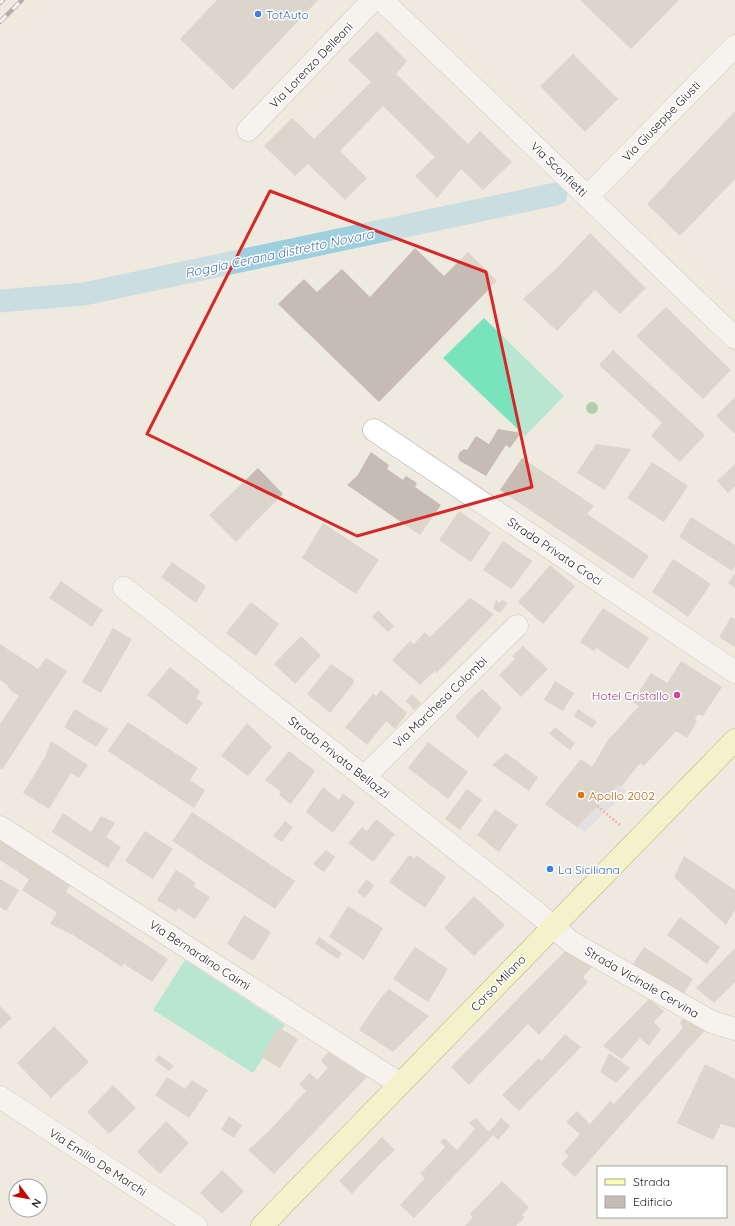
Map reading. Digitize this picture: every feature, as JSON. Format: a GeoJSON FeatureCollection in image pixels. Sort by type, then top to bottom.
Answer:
{"type":"FeatureCollection","features":[{"type":"Feature","properties":{"kind":"main road","name":"Corso Milano"},"geometry":{"type":"LineString","coordinates":[[262,1226],[735,740]]}},
{"type":"Feature","properties":{"kind":"street","name":"Via Lorenzo Delleani"},"geometry":{"type":"LineString","coordinates":[[248,130],[373,0]]}},
{"type":"Feature","properties":{"kind":"street","name":"Via Sconfietti"},"geometry":{"type":"LineString","coordinates":[[382,0],[735,338]]}},
{"type":"Feature","properties":{"kind":"street","name":"Via Giuseppe Giusti"},"geometry":{"type":"LineString","coordinates":[[588,196],[735,46]]}},
{"type":"Feature","properties":{"kind":"street","name":"Strada Privata Croci"},"geometry":{"type":"LineString","coordinates":[[374,430],[735,672]]}},
{"type":"Feature","properties":{"kind":"street","name":"Strada Privata Bellazzi"},"geometry":{"type":"LineString","coordinates":[[124,588],[553,927]]}},
{"type":"Feature","properties":{"kind":"street","name":"Via Marchesa Colombi"},"geometry":{"type":"LineString","coordinates":[[364,777],[517,626]]}},
{"type":"Feature","properties":{"kind":"street","name":"Via Bernardino Caimi"},"geometry":{"type":"LineString","coordinates":[[0,827],[400,1084]]}},
{"type":"Feature","properties":{"kind":"street","name":"Strada Vicinale Cervina"},"geometry":{"type":"LineString","coordinates":[[553,927],[571,942],[712,1022],[735,1029]]}},
{"type":"Feature","properties":{"kind":"street","name":"Via Emilio De Marchi"},"geometry":{"type":"LineString","coordinates":[[0,1097],[196,1226]]}},
{"type":"Feature","properties":{"kind":"path"},"geometry":{"type":"LineString","coordinates":[[598,806],[621,825]]}},
{"type":"Feature","properties":{"kind":"highlighted area"},"geometry":{"type":"Polygon","coordinates":[[[270,191],[486,272],[532,487],[357,536],[147,434],[270,191]]]}},
{"type":"Feature","properties":{"kind":"green space"},"geometry":{"type":"Polygon","coordinates":[[[484,318],[564,396],[525,436],[443,358],[484,318]]]}},
{"type":"Feature","properties":{"kind":"green space"},"geometry":{"type":"Polygon","coordinates":[[[185,960],[285,1025],[253,1073],[153,1010],[185,960]]]}},
{"type":"Feature","properties":{"kind":"shaded area"},"geometry":{"type":"Polygon","coordinates":[[[618,785],[627,791],[585,832],[577,827],[618,785]]]}},
{"type":"Feature","properties":{"kind":"building"},"geometry":{"type":"Polygon","coordinates":[[[217,0],[318,0],[233,90],[180,39],[217,0]]]}},
{"type":"Feature","properties":{"kind":"building"},"geometry":{"type":"Polygon","coordinates":[[[580,0],[679,0],[631,49],[580,0]]]}},
{"type":"Feature","properties":{"kind":"building"},"geometry":{"type":"Polygon","coordinates":[[[377,31],[407,61],[396,74],[468,144],[480,131],[512,162],[483,190],[461,169],[437,198],[415,176],[435,157],[383,106],[340,151],[367,178],[345,200],[308,164],[295,176],[264,146],[292,118],[314,139],[371,82],[348,60],[377,31]]]}},
{"type":"Feature","properties":{"kind":"building"},"geometry":{"type":"Polygon","coordinates":[[[573,54],[618,99],[585,132],[540,86],[573,54]]]}},
{"type":"Feature","properties":{"kind":"building"},"geometry":{"type":"Polygon","coordinates":[[[735,111],[735,179],[680,236],[647,204],[735,111]]]}},
{"type":"Feature","properties":{"kind":"building"},"geometry":{"type":"Polygon","coordinates":[[[590,233],[646,288],[620,314],[595,290],[557,331],[523,299],[557,268],[590,233]]]}},
{"type":"Feature","properties":{"kind":"building"},"geometry":{"type":"Polygon","coordinates":[[[415,248],[444,276],[468,252],[497,281],[379,402],[278,304],[304,279],[317,292],[342,269],[370,297],[415,248]]]}},
{"type":"Feature","properties":{"kind":"building"},"geometry":{"type":"Polygon","coordinates":[[[666,307],[731,370],[703,399],[636,336],[666,307]]]}},
{"type":"Feature","properties":{"kind":"building"},"geometry":{"type":"Polygon","coordinates":[[[613,350],[705,435],[680,462],[651,436],[662,423],[599,365],[613,350]]]}},
{"type":"Feature","properties":{"kind":"building"},"geometry":{"type":"Polygon","coordinates":[[[735,397],[735,434],[716,416],[735,397]]]}},
{"type":"Feature","properties":{"kind":"building"},"geometry":{"type":"Polygon","coordinates":[[[498,429],[521,433],[510,448],[506,445],[486,476],[460,461],[458,458],[459,453],[464,449],[467,450],[476,436],[489,444],[498,429]]]}},
{"type":"Feature","properties":{"kind":"building"},"geometry":{"type":"Polygon","coordinates":[[[596,444],[631,449],[605,490],[577,473],[596,444]]]}},
{"type":"Feature","properties":{"kind":"building"},"geometry":{"type":"Polygon","coordinates":[[[371,452],[389,465],[387,469],[403,480],[406,476],[417,483],[415,487],[441,505],[420,535],[347,485],[357,476],[371,452]]]}},
{"type":"Feature","properties":{"kind":"building"},"geometry":{"type":"Polygon","coordinates":[[[522,458],[594,506],[587,514],[649,556],[633,579],[500,490],[522,458]]]}},
{"type":"Feature","properties":{"kind":"building"},"geometry":{"type":"Polygon","coordinates":[[[652,462],[688,486],[664,522],[627,498],[652,462]]]}},
{"type":"Feature","properties":{"kind":"building"},"geometry":{"type":"Polygon","coordinates":[[[735,464],[735,486],[728,493],[717,481],[735,464]]]}},
{"type":"Feature","properties":{"kind":"building"},"geometry":{"type":"Polygon","coordinates":[[[258,468],[283,494],[236,542],[209,515],[258,468]]]}},
{"type":"Feature","properties":{"kind":"building"},"geometry":{"type":"Polygon","coordinates":[[[459,511],[491,533],[471,562],[439,540],[459,511]]]}},
{"type":"Feature","properties":{"kind":"building"},"geometry":{"type":"Polygon","coordinates":[[[691,517],[735,545],[735,566],[732,571],[679,537],[691,517]]]}},
{"type":"Feature","properties":{"kind":"building"},"geometry":{"type":"Polygon","coordinates":[[[323,523],[379,560],[356,594],[302,558],[323,523]]]}},
{"type":"Feature","properties":{"kind":"building"},"geometry":{"type":"Polygon","coordinates":[[[503,541],[532,561],[512,589],[483,570],[503,541]]]}},
{"type":"Feature","properties":{"kind":"building"},"geometry":{"type":"Polygon","coordinates":[[[673,559],[711,584],[688,617],[652,592],[673,559]]]}},
{"type":"Feature","properties":{"kind":"building"},"geometry":{"type":"Polygon","coordinates":[[[172,562],[206,586],[196,603],[161,577],[172,562]]]}},
{"type":"Feature","properties":{"kind":"building"},"geometry":{"type":"Polygon","coordinates":[[[550,565],[575,586],[543,624],[518,602],[550,565]]]}},
{"type":"Feature","properties":{"kind":"building"},"geometry":{"type":"Polygon","coordinates":[[[735,573],[735,588],[728,583],[735,573]]]}},
{"type":"Feature","properties":{"kind":"building"},"geometry":{"type":"Polygon","coordinates":[[[61,581],[103,610],[92,627],[49,598],[61,581]]]}},
{"type":"Feature","properties":{"kind":"building"},"geometry":{"type":"Polygon","coordinates":[[[470,598],[494,614],[437,673],[435,671],[420,685],[392,660],[410,641],[414,644],[425,632],[430,637],[470,598]]]}},
{"type":"Feature","properties":{"kind":"building"},"geometry":{"type":"Polygon","coordinates":[[[496,600],[500,603],[502,600],[508,603],[500,613],[493,609],[496,600]]]}},
{"type":"Feature","properties":{"kind":"building"},"geometry":{"type":"Polygon","coordinates":[[[251,602],[279,624],[256,656],[226,633],[251,602]]]}},
{"type":"Feature","properties":{"kind":"building"},"geometry":{"type":"Polygon","coordinates":[[[603,608],[649,638],[628,669],[596,648],[594,651],[580,642],[603,608]]]}},
{"type":"Feature","properties":{"kind":"building"},"geometry":{"type":"Polygon","coordinates":[[[378,610],[394,626],[388,632],[372,617],[378,610]]]}},
{"type":"Feature","properties":{"kind":"building"},"geometry":{"type":"Polygon","coordinates":[[[731,617],[735,619],[735,647],[719,637],[731,617]]]}},
{"type":"Feature","properties":{"kind":"building"},"geometry":{"type":"Polygon","coordinates":[[[113,628],[132,639],[101,693],[82,682],[113,628]]]}},
{"type":"Feature","properties":{"kind":"building"},"geometry":{"type":"Polygon","coordinates":[[[301,636],[321,655],[295,684],[274,664],[301,636]]]}},
{"type":"Feature","properties":{"kind":"building"},"geometry":{"type":"Polygon","coordinates":[[[0,644],[38,669],[46,658],[67,671],[2,770],[0,768],[0,724],[19,696],[10,690],[7,685],[0,680],[0,644]]]}},
{"type":"Feature","properties":{"kind":"building"},"geometry":{"type":"Polygon","coordinates":[[[523,646],[548,669],[521,697],[499,675],[515,659],[512,656],[523,646]]]}},
{"type":"Feature","properties":{"kind":"building"},"geometry":{"type":"Polygon","coordinates":[[[681,661],[722,687],[703,716],[698,714],[695,719],[697,721],[687,738],[676,731],[644,766],[640,763],[621,787],[618,785],[577,827],[545,804],[581,759],[592,767],[608,740],[639,706],[632,702],[651,673],[667,683],[681,661]]]}},
{"type":"Feature","properties":{"kind":"building"},"geometry":{"type":"Polygon","coordinates":[[[331,664],[353,679],[354,683],[330,713],[307,694],[331,664]]]}},
{"type":"Feature","properties":{"kind":"building"},"geometry":{"type":"Polygon","coordinates":[[[170,667],[200,691],[196,698],[203,703],[187,725],[147,695],[170,667]]]}},
{"type":"Feature","properties":{"kind":"building"},"geometry":{"type":"Polygon","coordinates":[[[555,681],[574,693],[563,711],[544,700],[555,681]]]}},
{"type":"Feature","properties":{"kind":"building"},"geometry":{"type":"Polygon","coordinates":[[[482,689],[502,708],[478,738],[455,717],[482,689]]]}},
{"type":"Feature","properties":{"kind":"building"},"geometry":{"type":"Polygon","coordinates":[[[381,690],[407,713],[395,729],[386,721],[367,745],[345,727],[373,694],[376,696],[381,690]]]}},
{"type":"Feature","properties":{"kind":"building"},"geometry":{"type":"Polygon","coordinates":[[[412,694],[421,703],[414,710],[406,701],[412,694]]]}},
{"type":"Feature","properties":{"kind":"building"},"geometry":{"type":"Polygon","coordinates":[[[75,709],[108,729],[96,747],[64,727],[75,709]]]}},
{"type":"Feature","properties":{"kind":"building"},"geometry":{"type":"Polygon","coordinates":[[[578,709],[597,722],[592,728],[574,716],[578,709]]]}},
{"type":"Feature","properties":{"kind":"building"},"geometry":{"type":"Polygon","coordinates":[[[128,722],[198,768],[190,780],[205,790],[194,808],[108,751],[128,722]]]}},
{"type":"Feature","properties":{"kind":"building"},"geometry":{"type":"Polygon","coordinates":[[[247,723],[272,747],[248,776],[221,756],[247,723]]]}},
{"type":"Feature","properties":{"kind":"building"},"geometry":{"type":"Polygon","coordinates":[[[555,727],[575,743],[570,750],[549,734],[555,727]]]}},
{"type":"Feature","properties":{"kind":"building"},"geometry":{"type":"Polygon","coordinates":[[[51,741],[88,765],[79,778],[71,773],[49,809],[23,793],[45,757],[51,741]]]}},
{"type":"Feature","properties":{"kind":"building"},"geometry":{"type":"Polygon","coordinates":[[[428,742],[468,772],[448,799],[408,768],[428,742]]]}},
{"type":"Feature","properties":{"kind":"building"},"geometry":{"type":"Polygon","coordinates":[[[289,751],[315,771],[291,804],[279,795],[281,792],[265,780],[289,751]]]}},
{"type":"Feature","properties":{"kind":"building"},"geometry":{"type":"Polygon","coordinates":[[[506,753],[538,777],[529,791],[492,765],[506,753]]]}},
{"type":"Feature","properties":{"kind":"building"},"geometry":{"type":"Polygon","coordinates":[[[323,787],[339,800],[343,793],[355,803],[333,833],[306,812],[323,787]]]}},
{"type":"Feature","properties":{"kind":"building"},"geometry":{"type":"Polygon","coordinates":[[[467,789],[482,800],[460,830],[445,819],[467,789]]]}},
{"type":"Feature","properties":{"kind":"building"},"geometry":{"type":"Polygon","coordinates":[[[495,809],[518,825],[499,852],[477,835],[495,809]]]}},
{"type":"Feature","properties":{"kind":"building"},"geometry":{"type":"Polygon","coordinates":[[[192,812],[295,881],[275,909],[172,841],[192,812]]]}},
{"type":"Feature","properties":{"kind":"building"},"geometry":{"type":"Polygon","coordinates":[[[63,813],[91,832],[101,816],[115,823],[106,837],[121,847],[108,868],[52,832],[63,813]]]}},
{"type":"Feature","properties":{"kind":"building"},"geometry":{"type":"Polygon","coordinates":[[[376,819],[395,834],[373,862],[348,843],[362,827],[367,831],[376,819]]]}},
{"type":"Feature","properties":{"kind":"building"},"geometry":{"type":"Polygon","coordinates":[[[285,821],[293,827],[282,842],[273,836],[285,821]]]}},
{"type":"Feature","properties":{"kind":"building"},"geometry":{"type":"Polygon","coordinates":[[[145,831],[173,849],[153,879],[125,861],[145,831]]]}},
{"type":"Feature","properties":{"kind":"building"},"geometry":{"type":"Polygon","coordinates":[[[0,838],[70,885],[66,892],[168,959],[152,982],[124,964],[122,967],[73,935],[50,924],[57,913],[22,890],[29,879],[0,860],[0,838]]]}},
{"type":"Feature","properties":{"kind":"building"},"geometry":{"type":"Polygon","coordinates":[[[326,850],[335,857],[324,872],[313,864],[326,850]]]}},
{"type":"Feature","properties":{"kind":"building"},"geometry":{"type":"Polygon","coordinates":[[[409,855],[415,859],[416,855],[446,877],[425,908],[389,882],[409,855]]]}},
{"type":"Feature","properties":{"kind":"building"},"geometry":{"type":"Polygon","coordinates":[[[684,856],[735,890],[735,910],[726,925],[674,877],[684,856]]]}},
{"type":"Feature","properties":{"kind":"building"},"geometry":{"type":"Polygon","coordinates":[[[176,870],[196,883],[193,886],[210,897],[195,919],[178,908],[176,912],[157,900],[176,870]]]}},
{"type":"Feature","properties":{"kind":"building"},"geometry":{"type":"Polygon","coordinates":[[[0,879],[19,890],[6,911],[0,907],[0,879]]]}},
{"type":"Feature","properties":{"kind":"building"},"geometry":{"type":"Polygon","coordinates":[[[367,879],[374,886],[365,898],[357,892],[367,879]]]}},
{"type":"Feature","properties":{"kind":"building"},"geometry":{"type":"Polygon","coordinates":[[[474,896],[505,925],[474,956],[444,928],[474,896]]]}},
{"type":"Feature","properties":{"kind":"building"},"geometry":{"type":"Polygon","coordinates":[[[348,906],[383,928],[364,960],[329,937],[348,906]]]}},
{"type":"Feature","properties":{"kind":"building"},"geometry":{"type":"Polygon","coordinates":[[[244,915],[271,932],[253,961],[227,944],[244,915]]]}},
{"type":"Feature","properties":{"kind":"building"},"geometry":{"type":"Polygon","coordinates":[[[680,917],[720,947],[707,964],[667,935],[680,917]]]}},
{"type":"Feature","properties":{"kind":"building"},"geometry":{"type":"Polygon","coordinates":[[[319,937],[342,953],[338,959],[315,944],[319,937]]]}},
{"type":"Feature","properties":{"kind":"building"},"geometry":{"type":"Polygon","coordinates":[[[415,947],[448,969],[428,1002],[393,979],[415,947]]]}},
{"type":"Feature","properties":{"kind":"building"},"geometry":{"type":"Polygon","coordinates":[[[644,947],[693,979],[679,1001],[629,970],[644,947]]]}},
{"type":"Feature","properties":{"kind":"building"},"geometry":{"type":"Polygon","coordinates":[[[735,948],[735,982],[714,1003],[696,988],[735,948]]]}},
{"type":"Feature","properties":{"kind":"building"},"geometry":{"type":"Polygon","coordinates":[[[567,949],[594,965],[583,977],[588,982],[539,1035],[528,1024],[469,1085],[451,1067],[567,949]]]}},
{"type":"Feature","properties":{"kind":"building"},"geometry":{"type":"Polygon","coordinates":[[[389,989],[429,1016],[393,1052],[359,1030],[382,996],[389,989]]]}},
{"type":"Feature","properties":{"kind":"building"},"geometry":{"type":"Polygon","coordinates":[[[649,999],[664,1011],[654,1022],[661,1029],[649,1046],[640,1038],[622,1059],[603,1046],[649,999]]]}},
{"type":"Feature","properties":{"kind":"building"},"geometry":{"type":"Polygon","coordinates":[[[0,1006],[12,1018],[0,1029],[0,1006]]]}},
{"type":"Feature","properties":{"kind":"building"},"geometry":{"type":"Polygon","coordinates":[[[685,1016],[706,1029],[575,1177],[561,1164],[569,1156],[564,1152],[580,1134],[566,1122],[577,1111],[590,1124],[610,1101],[614,1104],[683,1028],[680,1023],[685,1016]]]}},
{"type":"Feature","properties":{"kind":"building"},"geometry":{"type":"Polygon","coordinates":[[[54,1026],[89,1062],[51,1098],[17,1063],[54,1026]]]}},
{"type":"Feature","properties":{"kind":"building"},"geometry":{"type":"Polygon","coordinates":[[[278,1027],[298,1039],[280,1068],[261,1057],[278,1027]]]}},
{"type":"Feature","properties":{"kind":"building"},"geometry":{"type":"Polygon","coordinates":[[[565,1034],[581,1047],[519,1111],[502,1095],[539,1058],[541,1061],[565,1034]]]}},
{"type":"Feature","properties":{"kind":"building"},"geometry":{"type":"Polygon","coordinates":[[[328,1052],[367,1077],[274,1174],[248,1150],[270,1130],[306,1091],[299,1084],[310,1073],[317,1080],[328,1068],[321,1061],[328,1052]]]}},
{"type":"Feature","properties":{"kind":"building"},"geometry":{"type":"Polygon","coordinates":[[[609,1053],[630,1068],[616,1083],[600,1072],[609,1053]]]}},
{"type":"Feature","properties":{"kind":"building"},"geometry":{"type":"Polygon","coordinates":[[[159,1055],[174,1066],[169,1071],[154,1060],[159,1055]]]}},
{"type":"Feature","properties":{"kind":"building"},"geometry":{"type":"Polygon","coordinates":[[[705,1064],[735,1079],[735,1128],[721,1124],[713,1140],[677,1123],[705,1064]]]}},
{"type":"Feature","properties":{"kind":"building"},"geometry":{"type":"Polygon","coordinates":[[[167,1077],[185,1089],[192,1080],[208,1090],[189,1118],[155,1095],[167,1077]]]}},
{"type":"Feature","properties":{"kind":"building"},"geometry":{"type":"Polygon","coordinates":[[[113,1085],[136,1108],[109,1134],[87,1112],[113,1085]]]}},
{"type":"Feature","properties":{"kind":"building"},"geometry":{"type":"Polygon","coordinates":[[[229,1116],[242,1125],[234,1138],[221,1130],[229,1116]]]}},
{"type":"Feature","properties":{"kind":"building"},"geometry":{"type":"Polygon","coordinates":[[[476,1118],[489,1132],[501,1118],[510,1126],[498,1140],[493,1135],[414,1218],[400,1205],[425,1178],[420,1174],[445,1147],[440,1142],[444,1138],[457,1150],[475,1129],[469,1123],[476,1118]]]}},
{"type":"Feature","properties":{"kind":"building"},"geometry":{"type":"Polygon","coordinates":[[[166,1121],[189,1143],[160,1174],[137,1152],[166,1121]]]}},
{"type":"Feature","properties":{"kind":"building"},"geometry":{"type":"Polygon","coordinates":[[[382,1137],[395,1150],[352,1194],[339,1181],[382,1137]]]}},
{"type":"Feature","properties":{"kind":"building"},"geometry":{"type":"Polygon","coordinates":[[[222,1170],[244,1191],[222,1214],[200,1193],[222,1170]]]}},
{"type":"Feature","properties":{"kind":"building"},"geometry":{"type":"Polygon","coordinates":[[[502,1181],[529,1207],[522,1215],[525,1217],[516,1226],[465,1226],[473,1217],[470,1214],[502,1181]]]}},
{"type":"Feature","properties":{"kind":"waterway","name":"Roggia Cerana distretto Novara"},"geometry":{"type":"LineString","coordinates":[[0,301],[84,294],[556,194]]}},
{"type":"Feature","properties":{"kind":"railway"},"geometry":{"type":"LineString","coordinates":[[0,3],[3,0]]}},
{"type":"Feature","properties":{"kind":"railway"},"geometry":{"type":"LineString","coordinates":[[0,22],[22,0]]}},
{"type":"Feature","properties":{"kind":"place","name":"TotAuto"},"geometry":{"type":"Point","coordinates":[258,14]}},
{"type":"Feature","properties":{"kind":"place","name":"Hotel Cristallo"},"geometry":{"type":"Point","coordinates":[677,695]}},
{"type":"Feature","properties":{"kind":"place","name":"Apollo 2002"},"geometry":{"type":"Point","coordinates":[581,795]}},
{"type":"Feature","properties":{"kind":"place","name":"La Siciliana"},"geometry":{"type":"Point","coordinates":[550,869]}}]}
